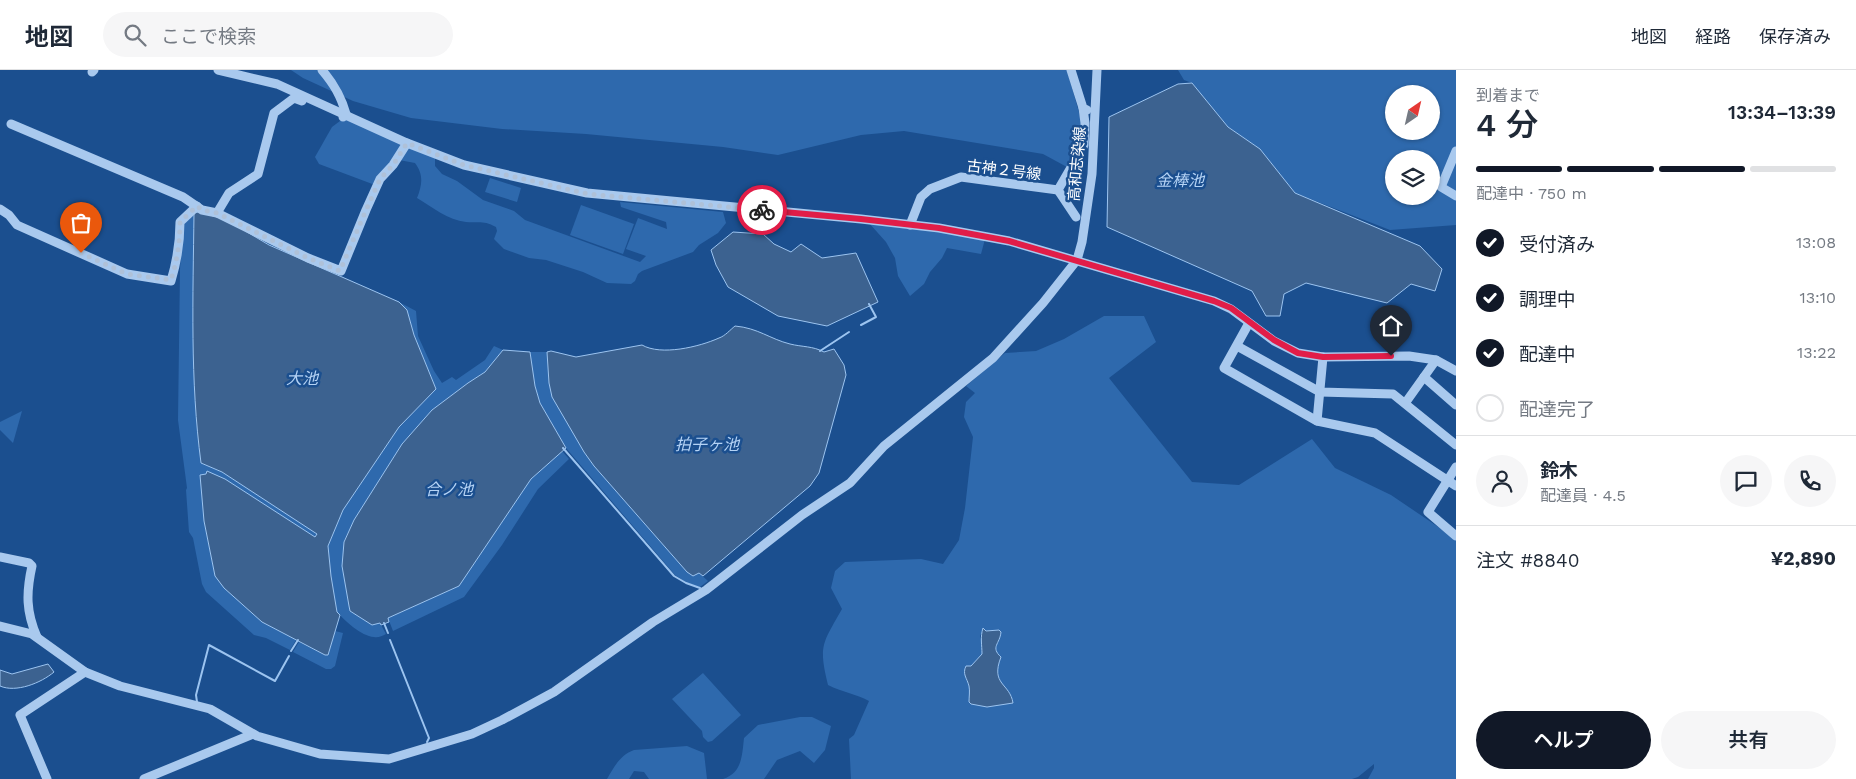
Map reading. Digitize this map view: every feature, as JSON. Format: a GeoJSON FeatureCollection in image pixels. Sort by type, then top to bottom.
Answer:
{"type":"FeatureCollection","features":[{"type":"Feature","properties":{"kind":"street"},"geometry":{"type":"LineString","coordinates":[[218,70],[277,84],[407,143],[464,165],[588,194],[910,225],[1009,241],[1214,301],[1231,308],[1274,340],[1298,353],[1323,357],[1408,356],[1436,360],[1456,371]]}},
{"type":"Feature","properties":{"kind":"street"},"geometry":{"type":"LineString","coordinates":[[322,70],[341,96],[346,114]]}},
{"type":"Feature","properties":{"kind":"street"},"geometry":{"type":"LineString","coordinates":[[1071,70],[1083,108],[1085,122],[1084,144],[1058,190],[1076,217]]}},
{"type":"Feature","properties":{"kind":"street","name":"高和志染線"},"geometry":{"type":"LineString","coordinates":[[1077,260],[1082,242],[1092,174],[1097,70]]}},
{"type":"Feature","properties":{"kind":"street"},"geometry":{"type":"LineString","coordinates":[[217,213],[229,193],[258,174],[274,113],[294,98],[341,119],[346,114]]}},
{"type":"Feature","properties":{"kind":"street"},"geometry":{"type":"LineString","coordinates":[[1083,108],[1094,112]]}},
{"type":"Feature","properties":{"kind":"street"},"geometry":{"type":"LineString","coordinates":[[10,124],[183,197],[202,210],[217,213],[308,258],[340,271],[380,179],[393,165],[407,143]]}},
{"type":"Feature","properties":{"kind":"street"},"geometry":{"type":"LineString","coordinates":[[1456,151],[1440,187],[1456,196]]}},
{"type":"Feature","properties":{"kind":"street","name":"古神２号線"},"geometry":{"type":"LineString","coordinates":[[910,225],[921,197],[930,189],[961,177],[1058,190]]}},
{"type":"Feature","properties":{"kind":"street"},"geometry":{"type":"LineString","coordinates":[[0,209],[9,215],[17,225],[127,274],[164,281],[171,280],[175,267],[180,238],[180,222],[197,206]]}},
{"type":"Feature","properties":{"kind":"street"},"geometry":{"type":"LineString","coordinates":[[0,626],[32,634],[85,672],[129,689],[210,709],[253,734],[320,754],[388,759],[472,734],[554,692],[639,631],[706,590],[802,515],[850,483],[884,446],[993,358],[1043,303],[1077,260]]}},
{"type":"Feature","properties":{"kind":"street"},"geometry":{"type":"LineString","coordinates":[[1249,323],[1224,368],[1317,421],[1375,433],[1456,486]]}},
{"type":"Feature","properties":{"kind":"street"},"geometry":{"type":"LineString","coordinates":[[1237,346],[1320,392],[1394,394],[1456,445]]}},
{"type":"Feature","properties":{"kind":"street"},"geometry":{"type":"LineString","coordinates":[[1317,421],[1323,357]]}},
{"type":"Feature","properties":{"kind":"street"},"geometry":{"type":"LineString","coordinates":[[1406,402],[1436,360]]}},
{"type":"Feature","properties":{"kind":"street"},"geometry":{"type":"LineString","coordinates":[[1424,377],[1456,405]]}},
{"type":"Feature","properties":{"kind":"street"},"geometry":{"type":"LineString","coordinates":[[1456,467],[1428,512],[1456,536]]}},
{"type":"Feature","properties":{"kind":"street"},"geometry":{"type":"LineString","coordinates":[[0,557],[29,563],[32,566],[27,589],[28,609],[37,638]]}},
{"type":"Feature","properties":{"kind":"street"},"geometry":{"type":"LineString","coordinates":[[47,779],[20,715],[85,672]]}},
{"type":"Feature","properties":{"kind":"street"},"geometry":{"type":"LineString","coordinates":[[144,779],[253,734]]}},
{"type":"Feature","properties":{"kind":"shaded area"},"geometry":{"type":"Polygon","coordinates":[[[291,70],[1067,70],[1082,123],[1080,141],[1067,167],[1043,154],[904,131],[861,135],[778,155],[723,147],[586,134],[502,129],[411,118],[353,101],[303,78],[291,70]]]}},
{"type":"Feature","properties":{"kind":"shaded area"},"geometry":{"type":"Polygon","coordinates":[[[1178,70],[1456,70],[1456,225],[1390,230],[1295,193],[1260,149],[1228,127],[1192,83],[1184,80],[1178,70]]]}},
{"type":"Feature","properties":{"kind":"shaded area"},"geometry":{"type":"Polygon","coordinates":[[[344,118],[402,144],[375,185],[319,164],[315,157],[332,127],[344,118]]]}},
{"type":"Feature","properties":{"kind":"shaded area"},"geometry":{"type":"Polygon","coordinates":[[[408,146],[435,158],[435,166],[442,174],[457,181],[483,200],[514,211],[525,220],[640,262],[646,256],[626,249],[638,218],[667,229],[666,222],[621,207],[620,202],[723,212],[726,223],[718,233],[699,245],[693,252],[642,271],[631,284],[607,283],[583,272],[546,260],[529,258],[504,249],[494,239],[497,231],[496,227],[485,223],[453,219],[417,198],[421,180],[418,167],[415,163],[399,160],[408,146]]]}},
{"type":"Feature","properties":{"kind":"shaded area"},"geometry":{"type":"Polygon","coordinates":[[[490,178],[521,188],[517,202],[485,192],[490,178]]]}},
{"type":"Feature","properties":{"kind":"shaded area"},"geometry":{"type":"Polygon","coordinates":[[[581,205],[634,224],[623,254],[570,235],[581,205]]]}},
{"type":"Feature","properties":{"kind":"shaded area"},"geometry":{"type":"Polygon","coordinates":[[[194,213],[194,370],[201,463],[222,472],[318,534],[315,537],[207,472],[206,474],[262,622],[296,640],[290,650],[266,638],[254,635],[206,592],[202,584],[193,538],[189,532],[187,488],[178,420],[180,269],[183,224],[194,213]]]}},
{"type":"Feature","properties":{"kind":"shaded area"},"geometry":{"type":"Polygon","coordinates":[[[869,223],[985,239],[981,254],[947,248],[924,284],[910,296],[898,276],[895,258],[886,242],[869,223]]]}},
{"type":"Feature","properties":{"kind":"shaded area"},"geometry":{"type":"Polygon","coordinates":[[[399,302],[416,311],[418,336],[434,371],[442,383],[452,377],[456,380],[485,360],[494,346],[503,350],[485,372],[432,410],[402,444],[354,520],[344,541],[342,566],[386,634],[376,637],[359,631],[337,612],[328,546],[343,510],[399,427],[436,389],[414,335],[407,310],[399,302]]]}},
{"type":"Feature","properties":{"kind":"shaded area"},"geometry":{"type":"Polygon","coordinates":[[[1104,316],[1144,316],[1156,342],[1109,378],[1192,482],[1239,485],[1312,439],[1335,468],[1391,495],[1456,539],[1456,779],[1368,779],[1374,764],[1358,777],[1352,779],[851,779],[849,739],[854,735],[869,701],[828,685],[823,661],[824,645],[842,609],[831,588],[835,571],[845,562],[921,559],[943,564],[959,540],[965,508],[973,437],[964,417],[966,402],[975,393],[966,386],[1005,353],[1036,351],[1064,339],[1104,316]],[[984,629],[980,636],[982,654],[971,666],[969,702],[1012,697],[1001,683],[998,674],[1001,657],[996,653],[995,648],[1000,636],[984,629]]]}},
{"type":"Feature","properties":{"kind":"shaded area"},"geometry":{"type":"Polygon","coordinates":[[[530,352],[547,352],[549,383],[584,452],[594,466],[687,572],[699,573],[708,581],[700,587],[687,583],[675,575],[566,448],[540,403],[535,386],[530,352]]]}},
{"type":"Feature","properties":{"kind":"shaded area"},"geometry":{"type":"Polygon","coordinates":[[[22,411],[13,443],[0,430],[0,422],[22,411]]]}},
{"type":"Feature","properties":{"kind":"shaded area"},"geometry":{"type":"Polygon","coordinates":[[[562,451],[569,459],[538,489],[502,545],[464,597],[393,631],[388,618],[459,586],[531,479],[562,451]]]}},
{"type":"Feature","properties":{"kind":"shaded area"},"geometry":{"type":"Polygon","coordinates":[[[335,631],[343,633],[335,666],[331,669],[326,669],[293,652],[299,642],[328,655],[335,631]]]}},
{"type":"Feature","properties":{"kind":"shaded area"},"geometry":{"type":"Polygon","coordinates":[[[703,673],[741,715],[712,741],[708,742],[703,737],[702,731],[672,699],[703,673]]]}},
{"type":"Feature","properties":{"kind":"shaded area"},"geometry":{"type":"Polygon","coordinates":[[[800,717],[812,717],[831,726],[825,750],[814,763],[800,751],[777,760],[764,779],[723,779],[734,773],[740,763],[744,738],[758,725],[800,717]]]}},
{"type":"Feature","properties":{"kind":"shaded area"},"geometry":{"type":"Polygon","coordinates":[[[687,746],[704,753],[707,779],[649,779],[644,772],[634,771],[629,779],[607,779],[621,758],[629,752],[687,746]]]}},
{"type":"Feature","properties":{"kind":"water","name":"金棒池"},"geometry":{"type":"Polygon","coordinates":[[[1192,83],[1228,127],[1260,149],[1295,193],[1420,246],[1442,269],[1435,291],[1411,284],[1387,303],[1306,283],[1284,294],[1280,316],[1266,316],[1252,291],[1107,227],[1109,117],[1178,84],[1192,83]]]}},
{"type":"Feature","properties":{"kind":"water","name":"大池"},"geometry":{"type":"Polygon","coordinates":[[[198,212],[225,219],[269,245],[399,302],[407,310],[414,335],[436,389],[399,427],[343,510],[328,546],[337,612],[340,615],[328,655],[262,622],[224,588],[215,576],[204,521],[200,475],[206,474],[207,471],[225,479],[315,537],[317,534],[222,472],[201,463],[195,401],[193,338],[194,213],[198,212]]]}},
{"type":"Feature","properties":{"kind":"water"},"geometry":{"type":"Polygon","coordinates":[[[733,232],[763,234],[774,244],[791,252],[801,244],[822,258],[856,253],[878,302],[827,326],[778,316],[728,287],[716,265],[711,250],[733,232]]]}},
{"type":"Feature","properties":{"kind":"water","name":"拍子ヶ池"},"geometry":{"type":"Polygon","coordinates":[[[735,326],[757,331],[790,344],[824,352],[834,349],[844,365],[846,375],[819,473],[810,486],[703,576],[699,573],[693,576],[687,572],[594,466],[584,452],[552,397],[547,352],[551,351],[576,357],[642,345],[659,350],[680,349],[719,338],[735,326]]]}},
{"type":"Feature","properties":{"kind":"water","name":"合ノ池"},"geometry":{"type":"Polygon","coordinates":[[[503,350],[530,352],[535,386],[540,403],[566,448],[531,479],[459,586],[388,618],[389,622],[381,625],[380,623],[372,625],[350,611],[342,566],[344,542],[354,520],[402,444],[432,410],[485,372],[503,350]]]}},
{"type":"Feature","properties":{"kind":"water"},"geometry":{"type":"Polygon","coordinates":[[[983,628],[986,631],[999,630],[1001,632],[996,648],[1001,657],[998,666],[999,679],[1011,696],[1013,703],[987,707],[969,702],[969,688],[965,669],[966,666],[971,666],[982,654],[981,638],[983,628]]]}},
{"type":"Feature","properties":{"kind":"water"},"geometry":{"type":"Polygon","coordinates":[[[48,664],[54,672],[42,680],[21,688],[0,686],[0,670],[12,674],[48,664]]]}},
{"type":"Feature","properties":{"kind":"waterway"},"geometry":{"type":"LineString","coordinates":[[861,325],[876,317],[869,304]]}},
{"type":"Feature","properties":{"kind":"waterway"},"geometry":{"type":"LineString","coordinates":[[820,351],[849,332]]}},
{"type":"Feature","properties":{"kind":"waterway"},"geometry":{"type":"LineString","coordinates":[[563,448],[674,576],[700,588]]}},
{"type":"Feature","properties":{"kind":"waterway"},"geometry":{"type":"LineString","coordinates":[[384,623],[388,633]]}},
{"type":"Feature","properties":{"kind":"waterway"},"geometry":{"type":"LineString","coordinates":[[291,651],[298,640]]}},
{"type":"Feature","properties":{"kind":"waterway"},"geometry":{"type":"LineString","coordinates":[[390,640],[429,738],[427,742]]}},
{"type":"Feature","properties":{"kind":"waterway"},"geometry":{"type":"LineString","coordinates":[[197,702],[196,695],[209,645],[275,681],[289,656]]}},
{"type":"Feature","properties":{"kind":"way so far"},"geometry":{"type":"LineString","coordinates":[[81,253],[127,274],[164,281],[171,280],[180,238],[180,222],[197,206],[202,210],[217,213],[308,258],[340,271],[380,179],[393,165],[407,143],[464,165],[588,194],[762,210]]}},
{"type":"Feature","properties":{"kind":"route"},"geometry":{"type":"LineString","coordinates":[[762,210],[939,228],[1009,241],[1214,301],[1231,308],[1274,340],[1298,353],[1323,357],[1391,356]]}}]}
